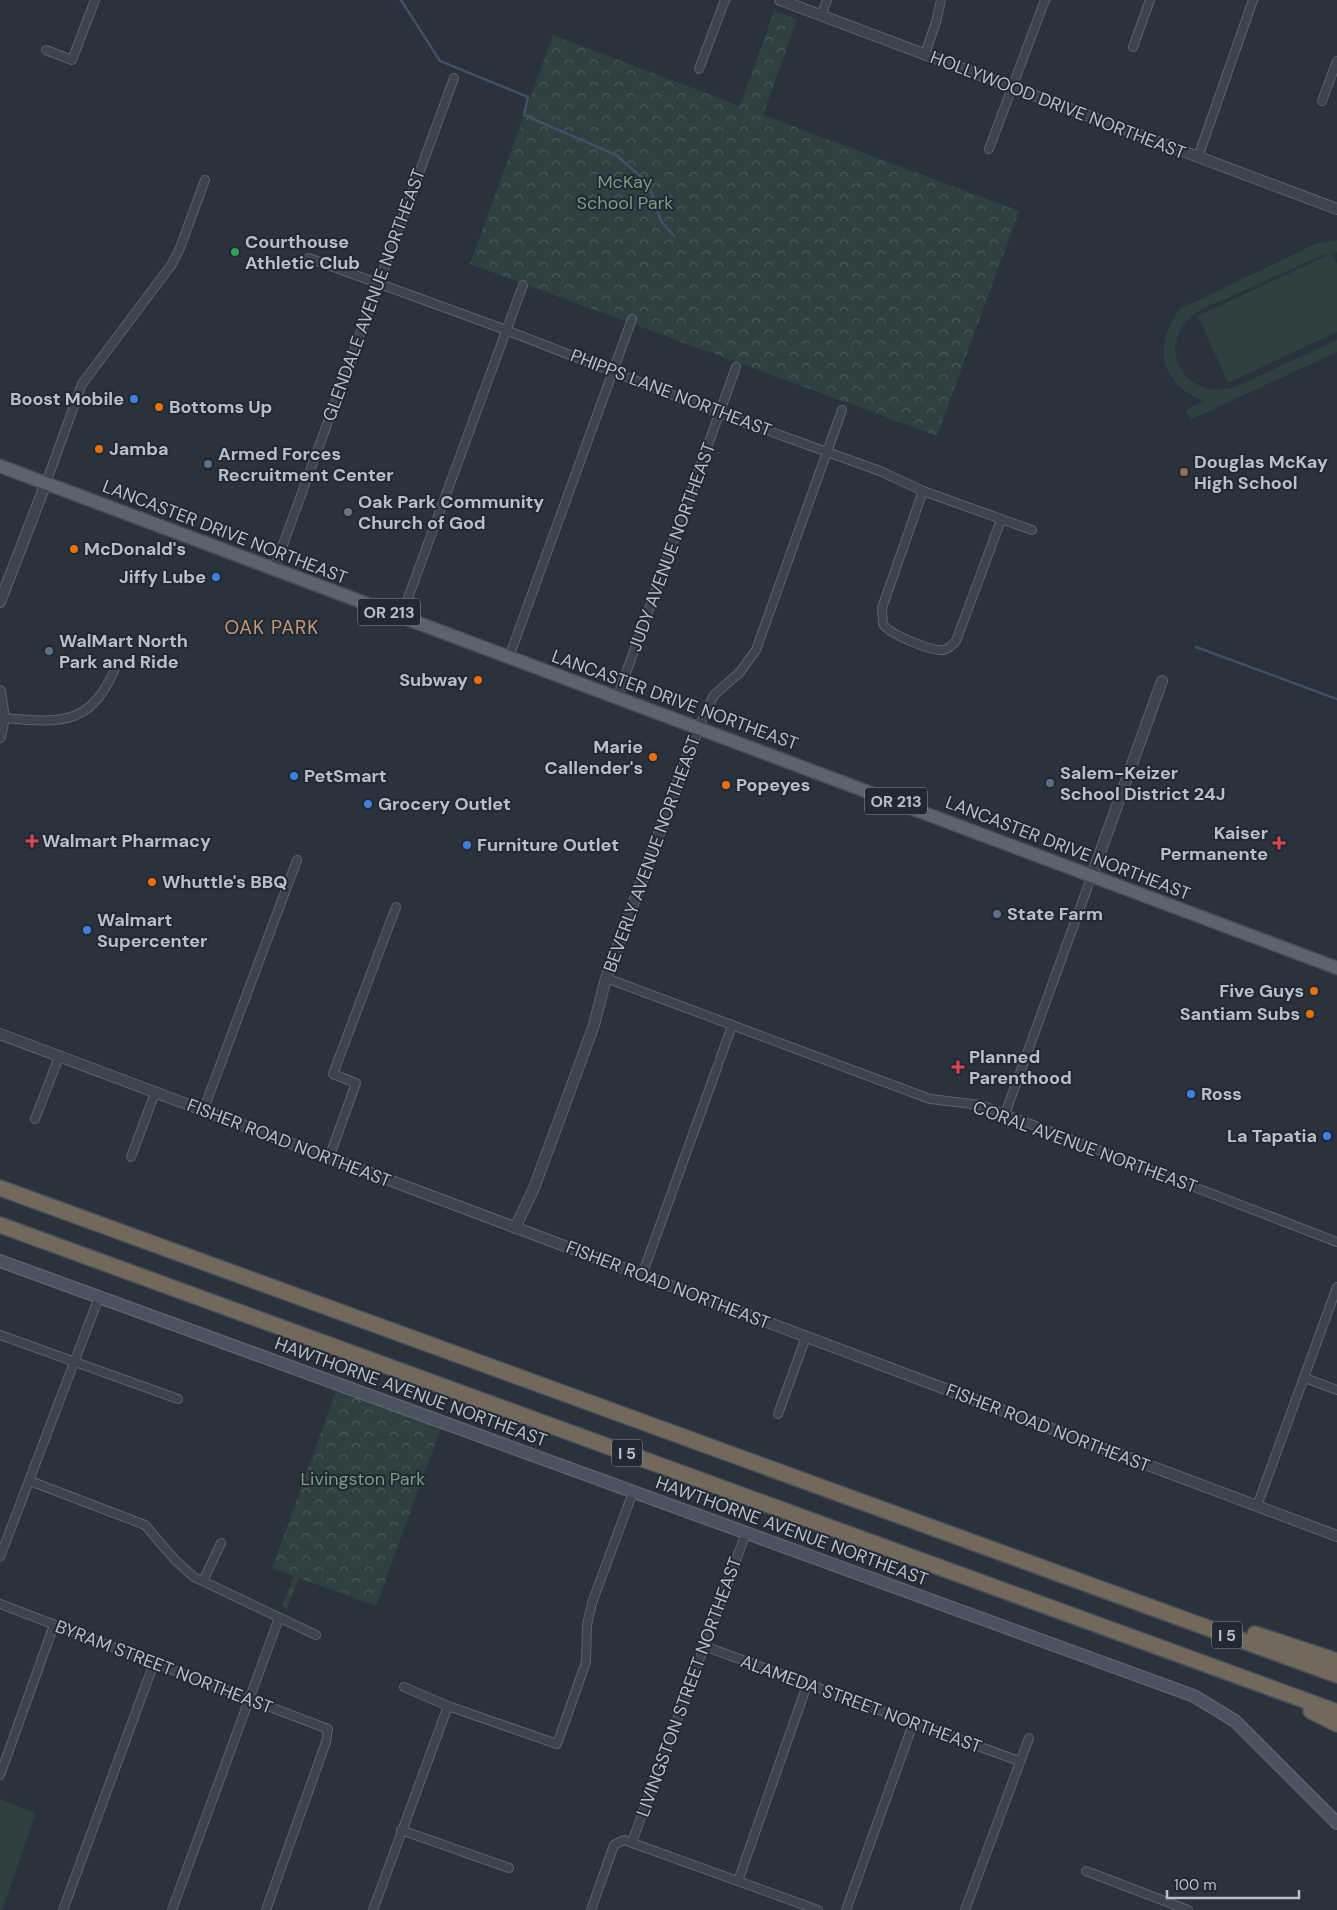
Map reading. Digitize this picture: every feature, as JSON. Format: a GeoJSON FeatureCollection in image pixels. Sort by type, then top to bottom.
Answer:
{"type":"FeatureCollection","features":[{"type":"Feature","properties":{"kind":"highway","name":"I 5"},"geometry":{"type":"LineString","coordinates":[[0,1188],[1337,1675]]}},
{"type":"Feature","properties":{"kind":"highway","name":"I 5"},"geometry":{"type":"LineString","coordinates":[[0,1225],[1337,1712]]}},
{"type":"Feature","properties":{"kind":"highway","name":"I 5"},"geometry":{"type":"LineString","coordinates":[[1117,1594],[1196,1613],[1337,1661]]}},
{"type":"Feature","properties":{"kind":"highway"},"geometry":{"type":"LineString","coordinates":[[1254,1682],[1337,1724]]}},
{"type":"Feature","properties":{"kind":"main road","name":"LANCASTER DRIVE NORTHEAST"},"geometry":{"type":"LineString","coordinates":[[0,466],[1337,968]]}},
{"type":"Feature","properties":{"kind":"main road","name":"HAWTHORNE AVENUE NORTHEAST"},"geometry":{"type":"LineString","coordinates":[[0,1261],[1203,1700],[1234,1721],[1337,1823]]}},
{"type":"Feature","properties":{"kind":"street"},"geometry":{"type":"LineString","coordinates":[[46,50],[72,60],[94,0]]}},
{"type":"Feature","properties":{"kind":"street"},"geometry":{"type":"LineString","coordinates":[[699,69],[725,0]]}},
{"type":"Feature","properties":{"kind":"street","name":"HOLLYWOOD DRIVE NORTHEAST"},"geometry":{"type":"LineString","coordinates":[[780,0],[1337,209]]}},
{"type":"Feature","properties":{"kind":"street"},"geometry":{"type":"LineString","coordinates":[[821,16],[827,0]]}},
{"type":"Feature","properties":{"kind":"street"},"geometry":{"type":"LineString","coordinates":[[925,54],[941,0]]}},
{"type":"Feature","properties":{"kind":"street"},"geometry":{"type":"LineString","coordinates":[[989,149],[1044,0]]}},
{"type":"Feature","properties":{"kind":"street"},"geometry":{"type":"LineString","coordinates":[[1133,47],[1150,0]]}},
{"type":"Feature","properties":{"kind":"street"},"geometry":{"type":"LineString","coordinates":[[1198,157],[1253,0]]}},
{"type":"Feature","properties":{"kind":"street"},"geometry":{"type":"LineString","coordinates":[[1322,101],[1337,61]]}},
{"type":"Feature","properties":{"kind":"street","name":"GLENDALE AVENUE NORTHEAST"},"geometry":{"type":"LineString","coordinates":[[274,569],[454,78]]}},
{"type":"Feature","properties":{"kind":"street"},"geometry":{"type":"LineString","coordinates":[[0,602],[82,384],[172,264],[180,248],[205,180]]}},
{"type":"Feature","properties":{"kind":"street","name":"PHIPPS LANE NORTHEAST"},"geometry":{"type":"LineString","coordinates":[[309,258],[506,330],[720,413],[880,471],[923,491],[1032,530]]}},
{"type":"Feature","properties":{"kind":"street"},"geometry":{"type":"LineString","coordinates":[[401,617],[523,285]]}},
{"type":"Feature","properties":{"kind":"street"},"geometry":{"type":"LineString","coordinates":[[509,657],[632,319]]}},
{"type":"Feature","properties":{"kind":"street","name":"JUDY AVENUE NORTHEAST"},"geometry":{"type":"LineString","coordinates":[[617,698],[736,367]]}},
{"type":"Feature","properties":{"kind":"street","name":"BEVERLY AVENUE NORTHEAST"},"geometry":{"type":"LineString","coordinates":[[515,1228],[534,1188],[594,1025],[606,978],[698,728],[714,695],[740,672],[756,650],[842,410]]}},
{"type":"Feature","properties":{"kind":"street"},"geometry":{"type":"LineString","coordinates":[[923,491],[882,608],[882,617],[886,629],[928,647],[944,650],[956,641],[1001,520]]}},
{"type":"Feature","properties":{"kind":"street"},"geometry":{"type":"LineString","coordinates":[[4,718],[58,720],[84,712],[104,694],[118,662]]}},
{"type":"Feature","properties":{"kind":"street"},"geometry":{"type":"LineString","coordinates":[[1005,1114],[1162,681]]}},
{"type":"Feature","properties":{"kind":"street"},"geometry":{"type":"LineString","coordinates":[[0,691],[4,718],[0,737]]}},
{"type":"Feature","properties":{"kind":"street"},"geometry":{"type":"LineString","coordinates":[[204,1111],[296,860]]}},
{"type":"Feature","properties":{"kind":"street"},"geometry":{"type":"LineString","coordinates":[[329,1158],[356,1083],[333,1074],[396,907]]}},
{"type":"Feature","properties":{"kind":"street","name":"CORAL AVENUE NORTHEAST"},"geometry":{"type":"LineString","coordinates":[[606,978],[930,1099],[976,1104],[1005,1114],[1337,1242]]}},
{"type":"Feature","properties":{"kind":"street"},"geometry":{"type":"LineString","coordinates":[[642,1275],[732,1026]]}},
{"type":"Feature","properties":{"kind":"street","name":"FISHER ROAD NORTHEAST"},"geometry":{"type":"LineString","coordinates":[[0,1034],[1337,1536]]}},
{"type":"Feature","properties":{"kind":"street"},"geometry":{"type":"LineString","coordinates":[[36,1119],[58,1057]]}},
{"type":"Feature","properties":{"kind":"street"},"geometry":{"type":"LineString","coordinates":[[131,1157],[155,1093]]}},
{"type":"Feature","properties":{"kind":"street"},"geometry":{"type":"LineString","coordinates":[[1256,1506],[1337,1287]]}},
{"type":"Feature","properties":{"kind":"street"},"geometry":{"type":"LineString","coordinates":[[0,1557],[76,1362],[99,1297]]}},
{"type":"Feature","properties":{"kind":"street"},"geometry":{"type":"LineString","coordinates":[[0,1334],[178,1400]]}},
{"type":"Feature","properties":{"kind":"street"},"geometry":{"type":"LineString","coordinates":[[778,1414],[806,1337]]}},
{"type":"Feature","properties":{"kind":"street"},"geometry":{"type":"LineString","coordinates":[[1304,1378],[1337,1390]]}},
{"type":"Feature","properties":{"kind":"street"},"geometry":{"type":"LineString","coordinates":[[30,1481],[145,1525],[185,1570],[316,1635]]}},
{"type":"Feature","properties":{"kind":"street"},"geometry":{"type":"LineString","coordinates":[[404,1687],[448,1706],[557,1744],[586,1662],[587,1625],[592,1603],[633,1492]]}},
{"type":"Feature","properties":{"kind":"street","name":"LIVINGSTON STREET NORTHEAST"},"geometry":{"type":"LineString","coordinates":[[632,1842],[746,1532]]}},
{"type":"Feature","properties":{"kind":"street"},"geometry":{"type":"LineString","coordinates":[[202,1580],[221,1543]]}},
{"type":"Feature","properties":{"kind":"street","name":"BYRAM STREET NORTHEAST"},"geometry":{"type":"LineString","coordinates":[[0,1604],[328,1729],[326,1742],[266,1910]]}},
{"type":"Feature","properties":{"kind":"street"},"geometry":{"type":"LineString","coordinates":[[172,1910],[279,1618]]}},
{"type":"Feature","properties":{"kind":"street"},"geometry":{"type":"LineString","coordinates":[[0,1774],[54,1625]]}},
{"type":"Feature","properties":{"kind":"street","name":"ALAMEDA STREET NORTHEAST"},"geometry":{"type":"LineString","coordinates":[[704,1646],[913,1724],[1019,1761]]}},
{"type":"Feature","properties":{"kind":"street"},"geometry":{"type":"LineString","coordinates":[[63,1910],[154,1663]]}},
{"type":"Feature","properties":{"kind":"street"},"geometry":{"type":"LineString","coordinates":[[738,1881],[807,1685]]}},
{"type":"Feature","properties":{"kind":"street"},"geometry":{"type":"LineString","coordinates":[[373,1910],[448,1706]]}},
{"type":"Feature","properties":{"kind":"street"},"geometry":{"type":"LineString","coordinates":[[846,1910],[913,1724]]}},
{"type":"Feature","properties":{"kind":"street"},"geometry":{"type":"LineString","coordinates":[[965,1910],[1029,1738]]}},
{"type":"Feature","properties":{"kind":"street"},"geometry":{"type":"LineString","coordinates":[[0,1748],[8,1751]]}},
{"type":"Feature","properties":{"kind":"street"},"geometry":{"type":"LineString","coordinates":[[401,1830],[509,1868]]}},
{"type":"Feature","properties":{"kind":"street"},"geometry":{"type":"LineString","coordinates":[[591,1910],[614,1845],[620,1840],[632,1842],[818,1910]]}},
{"type":"Feature","properties":{"kind":"street"},"geometry":{"type":"LineString","coordinates":[[1086,1871],[1188,1910]]}},
{"type":"Feature","properties":{"kind":"green space","name":"McKay School Park"},"geometry":{"type":"Polygon","coordinates":[[[774,11],[797,19],[763,115],[1019,211],[937,436],[470,264],[553,35],[740,106],[774,11]]]}},
{"type":"Feature","properties":{"kind":"green space"},"geometry":{"type":"Polygon","coordinates":[[[1337,240],[1337,252],[1318,257],[1200,310],[1180,330],[1176,344],[1176,358],[1182,371],[1192,381],[1205,387],[1220,390],[1237,386],[1337,340],[1337,352],[1190,420],[1186,410],[1203,401],[1177,384],[1169,374],[1165,362],[1166,336],[1171,323],[1180,309],[1315,244],[1337,240]]]}},
{"type":"Feature","properties":{"kind":"green space"},"geometry":{"type":"Polygon","coordinates":[[[1332,253],[1337,264],[1337,332],[1228,383],[1198,316],[1332,253]]]}},
{"type":"Feature","properties":{"kind":"green space","name":"Livingston Park"},"geometry":{"type":"Polygon","coordinates":[[[336,1391],[441,1428],[376,1606],[299,1578],[287,1609],[282,1607],[293,1576],[272,1568],[336,1391]]]}},
{"type":"Feature","properties":{"kind":"green space"},"geometry":{"type":"Polygon","coordinates":[[[0,1799],[36,1813],[2,1910],[0,1910],[0,1799]]]}},
{"type":"Feature","properties":{"kind":"waterway"},"geometry":{"type":"LineString","coordinates":[[401,0],[440,61],[528,97],[524,115],[616,155],[648,183],[661,221],[674,236]]}},
{"type":"Feature","properties":{"kind":"waterway"},"geometry":{"type":"LineString","coordinates":[[1196,647],[1337,699]]}},
{"type":"Feature","properties":{"kind":"place","name":"Courthouse Athletic Club"},"geometry":{"type":"Point","coordinates":[235,252]}},
{"type":"Feature","properties":{"kind":"place","name":"Boost Mobile"},"geometry":{"type":"Point","coordinates":[134,399]}},
{"type":"Feature","properties":{"kind":"place","name":"Bottoms Up"},"geometry":{"type":"Point","coordinates":[159,407]}},
{"type":"Feature","properties":{"kind":"place","name":"Jamba"},"geometry":{"type":"Point","coordinates":[99,449]}},
{"type":"Feature","properties":{"kind":"place","name":"Armed Forces Recruitment Center"},"geometry":{"type":"Point","coordinates":[208,464]}},
{"type":"Feature","properties":{"kind":"place","name":"Douglas McKay High School"},"geometry":{"type":"Point","coordinates":[1184,472]}},
{"type":"Feature","properties":{"kind":"place","name":"Oak Park Community Church of God"},"geometry":{"type":"Point","coordinates":[348,512]}},
{"type":"Feature","properties":{"kind":"place","name":"McDonald's"},"geometry":{"type":"Point","coordinates":[74,549]}},
{"type":"Feature","properties":{"kind":"place","name":"Jiffy Lube"},"geometry":{"type":"Point","coordinates":[216,577]}},
{"type":"Feature","properties":{"kind":"place","name":"WalMart North Park and Ride"},"geometry":{"type":"Point","coordinates":[49,651]}},
{"type":"Feature","properties":{"kind":"place","name":"Subway"},"geometry":{"type":"Point","coordinates":[478,680]}},
{"type":"Feature","properties":{"kind":"place","name":"Marie Callender's"},"geometry":{"type":"Point","coordinates":[653,757]}},
{"type":"Feature","properties":{"kind":"place","name":"PetSmart"},"geometry":{"type":"Point","coordinates":[294,776]}},
{"type":"Feature","properties":{"kind":"place","name":"Salem-Keizer School District 24J"},"geometry":{"type":"Point","coordinates":[1050,783]}},
{"type":"Feature","properties":{"kind":"place","name":"Popeyes"},"geometry":{"type":"Point","coordinates":[726,785]}},
{"type":"Feature","properties":{"kind":"place","name":"Grocery Outlet"},"geometry":{"type":"Point","coordinates":[368,804]}},
{"type":"Feature","properties":{"kind":"place","name":"Walmart Pharmacy"},"geometry":{"type":"Point","coordinates":[32,841]}},
{"type":"Feature","properties":{"kind":"place","name":"Kaiser Permanente"},"geometry":{"type":"Point","coordinates":[1279,843]}},
{"type":"Feature","properties":{"kind":"place","name":"Furniture Outlet"},"geometry":{"type":"Point","coordinates":[467,845]}},
{"type":"Feature","properties":{"kind":"place","name":"Whuttle's BBQ"},"geometry":{"type":"Point","coordinates":[152,882]}},
{"type":"Feature","properties":{"kind":"place","name":"State Farm"},"geometry":{"type":"Point","coordinates":[997,914]}},
{"type":"Feature","properties":{"kind":"place","name":"Walmart Supercenter"},"geometry":{"type":"Point","coordinates":[87,930]}},
{"type":"Feature","properties":{"kind":"place","name":"Five Guys"},"geometry":{"type":"Point","coordinates":[1314,991]}},
{"type":"Feature","properties":{"kind":"place","name":"Santiam Subs"},"geometry":{"type":"Point","coordinates":[1310,1014]}},
{"type":"Feature","properties":{"kind":"place","name":"Planned Parenthood"},"geometry":{"type":"Point","coordinates":[958,1067]}},
{"type":"Feature","properties":{"kind":"place","name":"Ross"},"geometry":{"type":"Point","coordinates":[1191,1094]}},
{"type":"Feature","properties":{"kind":"place","name":"La Tapatia"},"geometry":{"type":"Point","coordinates":[1327,1136]}},
{"type":"Feature","properties":{"kind":"district","name":"OAK PARK"},"geometry":{"type":"Point","coordinates":[272,627]}}]}
